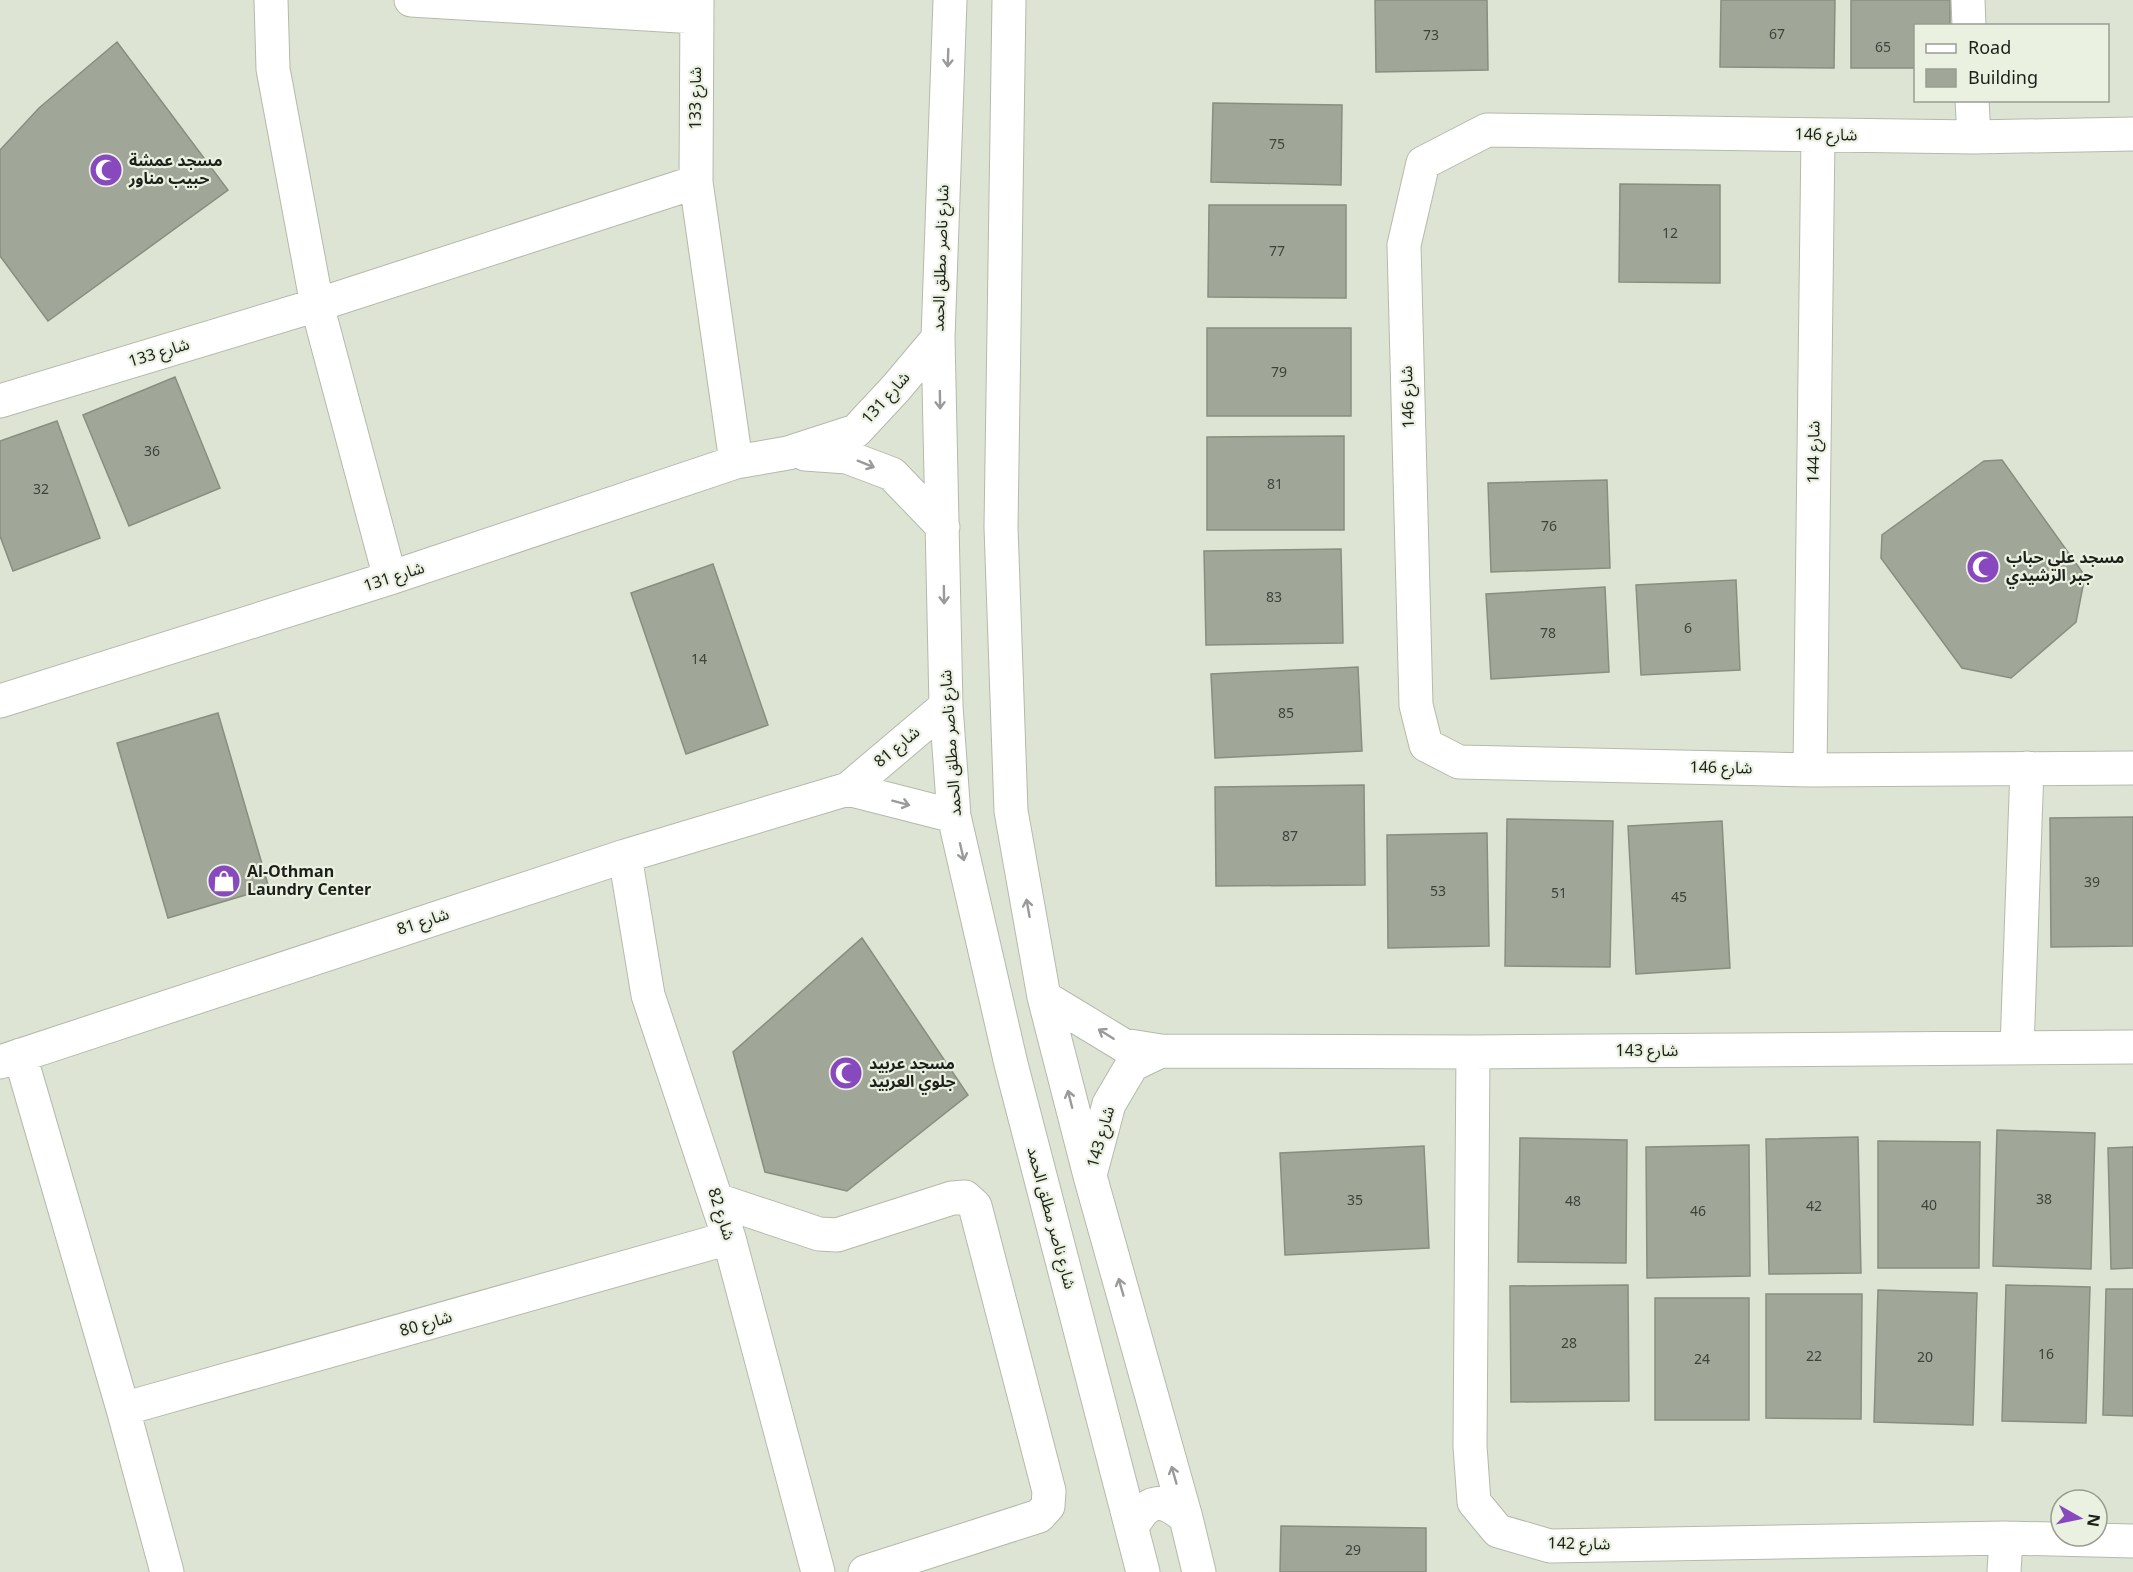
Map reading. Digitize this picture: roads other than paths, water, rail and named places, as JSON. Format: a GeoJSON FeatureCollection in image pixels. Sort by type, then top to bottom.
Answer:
{"type":"FeatureCollection","features":[{"type":"Feature","properties":{"kind":"street"},"geometry":{"type":"LineString","coordinates":[[271,0],[273,69],[317,305],[390,578]]}},
{"type":"Feature","properties":{"kind":"street","name":"شارع 133"},"geometry":{"type":"LineString","coordinates":[[411,0],[697,9],[696,182],[736,462]]}},
{"type":"Feature","properties":{"kind":"street","name":"شارع ناصر مطلق الحمد"},"geometry":{"type":"LineString","coordinates":[[950,0],[938,338],[946,706],[954,816],[1011,1064],[1143,1572]]}},
{"type":"Feature","properties":{"kind":"street"},"geometry":{"type":"LineString","coordinates":[[1009,0],[1001,527],[1011,811],[1044,997],[1090,1176],[1199,1572]]}},
{"type":"Feature","properties":{"kind":"street"},"geometry":{"type":"LineString","coordinates":[[1968,0],[1969,24]]}},
{"type":"Feature","properties":{"kind":"street"},"geometry":{"type":"LineString","coordinates":[[1972,102],[1974,137]]}},
{"type":"Feature","properties":{"kind":"street","name":"شارع 146"},"geometry":{"type":"LineString","coordinates":[[2133,134],[1974,137],[1487,130],[1423,163],[1404,245],[1416,705],[1426,745],[1459,762],[1810,770],[2133,768]]}},
{"type":"Feature","properties":{"kind":"street","name":"شارع 144"},"geometry":{"type":"LineString","coordinates":[[1810,770],[1818,135]]}},
{"type":"Feature","properties":{"kind":"street","name":"شارع 133"},"geometry":{"type":"LineString","coordinates":[[0,401],[317,305],[696,182]]}},
{"type":"Feature","properties":{"kind":"street","name":"شارع 131"},"geometry":{"type":"LineString","coordinates":[[0,701],[390,578],[736,462],[788,453],[856,431],[897,388],[938,338]]}},
{"type":"Feature","properties":{"kind":"street","name":"شارع 131"},"geometry":{"type":"LineString","coordinates":[[788,453],[847,457],[892,474],[943,527]]}},
{"type":"Feature","properties":{"kind":"street","name":"شارع 81"},"geometry":{"type":"LineString","coordinates":[[10,1058],[625,856],[848,789],[946,706]]}},
{"type":"Feature","properties":{"kind":"street"},"geometry":{"type":"LineString","coordinates":[[2017,1048],[2027,768]]}},
{"type":"Feature","properties":{"kind":"street"},"geometry":{"type":"LineString","coordinates":[[848,789],[954,816]]}},
{"type":"Feature","properties":{"kind":"street","name":"شارع 82"},"geometry":{"type":"LineString","coordinates":[[625,856],[648,995],[729,1238],[818,1572]]}},
{"type":"Feature","properties":{"kind":"street","name":"شارع 143"},"geometry":{"type":"LineString","coordinates":[[1044,997],[1122,1045],[1161,1051],[1473,1052],[2133,1047]]}},
{"type":"Feature","properties":{"kind":"street","name":"شارع 143"},"geometry":{"type":"LineString","coordinates":[[1090,1176],[1109,1104],[1131,1065],[1161,1051]]}},
{"type":"Feature","properties":{"kind":"street","name":"شارع 142"},"geometry":{"type":"LineString","coordinates":[[1473,1052],[1470,1446],[1474,1502],[1498,1531],[1550,1546],[2006,1538],[2133,1541]]}},
{"type":"Feature","properties":{"kind":"street"},"geometry":{"type":"LineString","coordinates":[[10,1058],[123,1410],[167,1572]]}},
{"type":"Feature","properties":{"kind":"street"},"geometry":{"type":"LineString","coordinates":[[717,1200],[819,1234],[837,1235],[952,1198],[965,1197],[975,1206],[1049,1491],[1048,1506],[1039,1516],[865,1572]]}},
{"type":"Feature","properties":{"kind":"street","name":"شارع 80"},"geometry":{"type":"LineString","coordinates":[[123,1410],[729,1238]]}},
{"type":"Feature","properties":{"kind":"street"},"geometry":{"type":"LineString","coordinates":[[1132,1528],[1139,1512],[1155,1503],[1172,1506],[1186,1518]]}},
{"type":"Feature","properties":{"kind":"street"},"geometry":{"type":"LineString","coordinates":[[2004,1572],[2006,1538]]}},
{"type":"Feature","properties":{"kind":"place","name":"مسجد عمشة حبيب مناور"},"geometry":{"type":"Point","coordinates":[106,170]}},
{"type":"Feature","properties":{"kind":"place","name":"مسجد علي حباب جبر الرشيدي"},"geometry":{"type":"Point","coordinates":[1983,567]}},
{"type":"Feature","properties":{"kind":"place","name":"Al-Othman Laundry Center"},"geometry":{"type":"Point","coordinates":[224,881]}},
{"type":"Feature","properties":{"kind":"place","name":"مسجد عربيد جلوي العربيد"},"geometry":{"type":"Point","coordinates":[846,1073]}}]}
